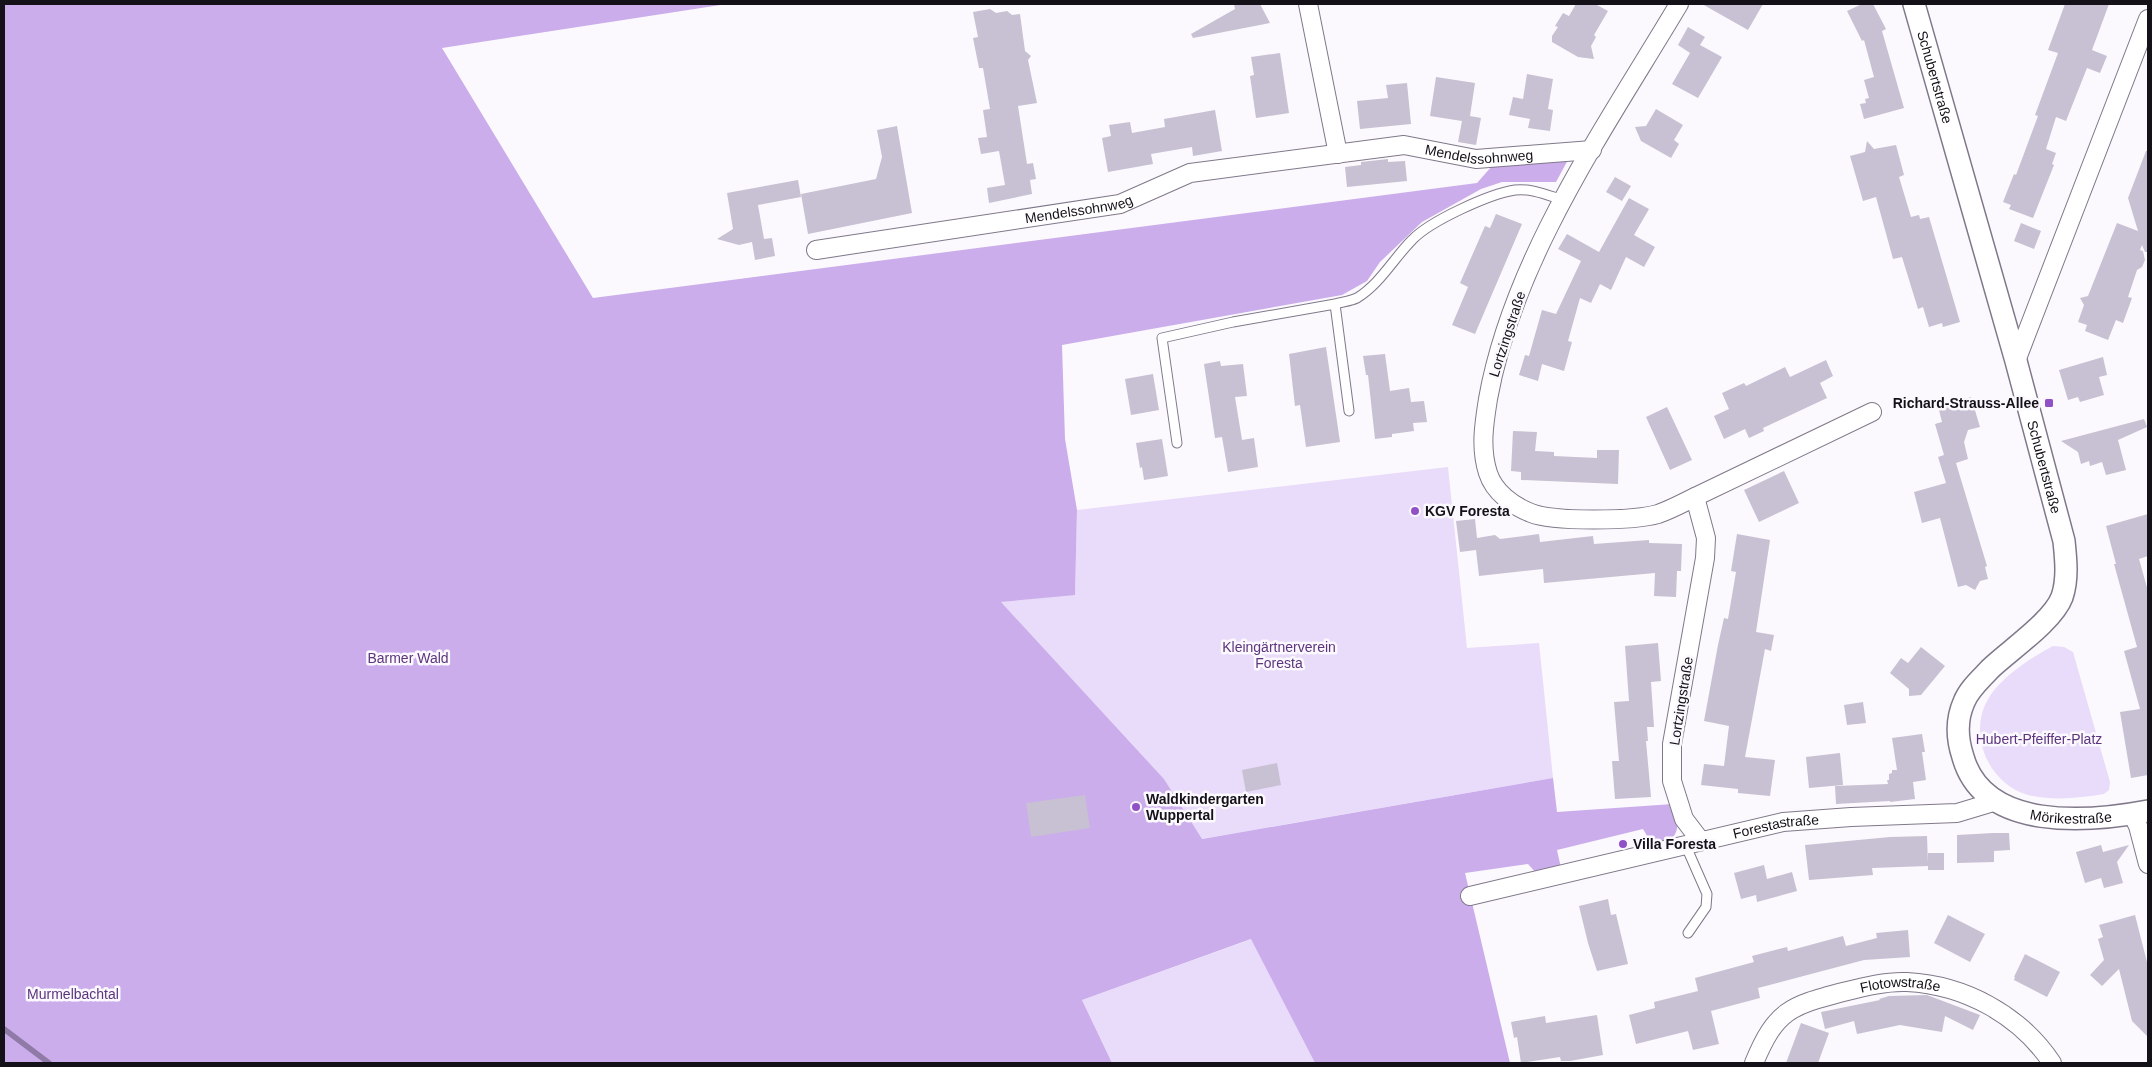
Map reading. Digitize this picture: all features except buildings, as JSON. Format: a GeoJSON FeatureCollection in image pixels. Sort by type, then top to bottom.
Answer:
{"type":"FeatureCollection","features":[{"type":"Feature","properties":{"kind":"street"},"geometry":{"type":"LineString","coordinates":[[1308,4],[1338,154]]}},
{"type":"Feature","properties":{"kind":"street","name":"Lortzingstraße"},"geometry":{"type":"LineString","coordinates":[[1679,4],[1563,200],[1520,293],[1492,374],[1483,425],[1483,450],[1489,474],[1500,493],[1518,508],[1542,518],[1632,519],[1658,514],[1872,412]]}},
{"type":"Feature","properties":{"kind":"street","name":"Schubertstraße"},"geometry":{"type":"LineString","coordinates":[[1914,4],[2016,361],[2064,541],[2067,568],[2062,598],[2050,617],[2006,654],[1979,681],[1964,701],[1958,723],[1959,744],[1965,765],[1973,780],[1997,801]]}},
{"type":"Feature","properties":{"kind":"street"},"geometry":{"type":"LineString","coordinates":[[2016,361],[2148,20]]}},
{"type":"Feature","properties":{"kind":"street","name":"Mendelssohnweg"},"geometry":{"type":"LineString","coordinates":[[816,250],[1120,204],[1190,173],[1404,145],[1476,159],[1592,150]]}},
{"type":"Feature","properties":{"kind":"street","name":"Lortzingstraße"},"geometry":{"type":"LineString","coordinates":[[1693,842],[1672,781],[1672,744],[1705,558],[1706,538],[1695,497]]}},
{"type":"Feature","properties":{"kind":"street","name":"Mörikestraße"},"geometry":{"type":"LineString","coordinates":[[1997,801],[2021,812],[2064,818],[2094,819],[2140,812]]}},
{"type":"Feature","properties":{"kind":"street","name":"Forestastraße"},"geometry":{"type":"LineString","coordinates":[[1470,896],[1783,822],[1957,813],[1997,801]]}},
{"type":"Feature","properties":{"kind":"street"},"geometry":{"type":"LineString","coordinates":[[2140,812],[2138,826],[2148,864]]}},
{"type":"Feature","properties":{"kind":"street","name":"Flotowstraße"},"geometry":{"type":"LineString","coordinates":[[1753,1063],[1767,1034],[1792,1008],[1860,988],[1906,982],[1952,989],[2003,1013],[2025,1030],[2052,1063]]}},
{"type":"Feature","properties":{"kind":"lane"},"geometry":{"type":"LineString","coordinates":[[1177,443],[1162,338],[1233,322],[1335,304],[1356,298],[1374,284],[1413,238],[1436,221],[1468,206],[1515,190],[1538,191],[1563,200]]}},
{"type":"Feature","properties":{"kind":"lane"},"geometry":{"type":"LineString","coordinates":[[1335,304],[1349,411]]}},
{"type":"Feature","properties":{"kind":"lane"},"geometry":{"type":"LineString","coordinates":[[1688,933],[1706,907],[1707,894],[1693,842]]}},
{"type":"Feature","properties":{"kind":"green space","name":"Barmer Wald"},"geometry":{"type":"Polygon","coordinates":[[[4,4],[727,4],[442,48],[593,298],[1477,183],[1492,166],[1569,158],[1556,182],[1502,182],[1481,189],[1422,222],[1380,262],[1367,281],[1342,295],[1062,345],[1065,439],[1077,510],[1075,595],[1001,602],[1164,779],[1202,839],[1553,778],[1557,812],[1673,804],[1677,820],[1676,832],[1669,841],[1653,846],[1643,829],[1557,850],[1561,868],[1537,874],[1528,864],[1465,873],[1510,1063],[1315,1063],[1251,939],[1082,1000],[1112,1063],[4,1063],[4,4]]]}},
{"type":"Feature","properties":{"kind":"green space","name":"Kleingärtnerverein Foresta"},"geometry":{"type":"Polygon","coordinates":[[[1448,467],[1467,648],[1539,643],[1553,778],[1201,839],[1164,779],[1001,602],[1075,594],[1077,510],[1448,467]]]}},
{"type":"Feature","properties":{"kind":"green space","name":"Hubert-Pfeiffer-Platz"},"geometry":{"type":"Polygon","coordinates":[[[2053,646],[2064,647],[2073,652],[2110,782],[2109,790],[2104,794],[2076,798],[2028,795],[2014,789],[2002,780],[1992,768],[1985,755],[1980,725],[1983,710],[1990,696],[2010,674],[2053,646]]]}},
{"type":"Feature","properties":{"kind":"green space"},"geometry":{"type":"Polygon","coordinates":[[[1252,939],[1315,1063],[1112,1063],[1082,1000],[1252,939]]]}},
{"type":"Feature","properties":{"kind":"waterway"},"geometry":{"type":"LineString","coordinates":[[4,1029],[49,1063]]}},
{"type":"Feature","properties":{"kind":"place","name":"Richard-Strauss-Allee"},"geometry":{"type":"Point","coordinates":[2049,403]}},
{"type":"Feature","properties":{"kind":"place","name":"KGV Foresta"},"geometry":{"type":"Point","coordinates":[1415,511]}},
{"type":"Feature","properties":{"kind":"place","name":"Waldkindergarten Wuppertal"},"geometry":{"type":"Point","coordinates":[1136,807]}},
{"type":"Feature","properties":{"kind":"place","name":"Villa Foresta"},"geometry":{"type":"Point","coordinates":[1623,844]}},
{"type":"Feature","properties":{"kind":"park label","name":"Murmelbachtal"},"geometry":{"type":"Point","coordinates":[73,994]}}]}
